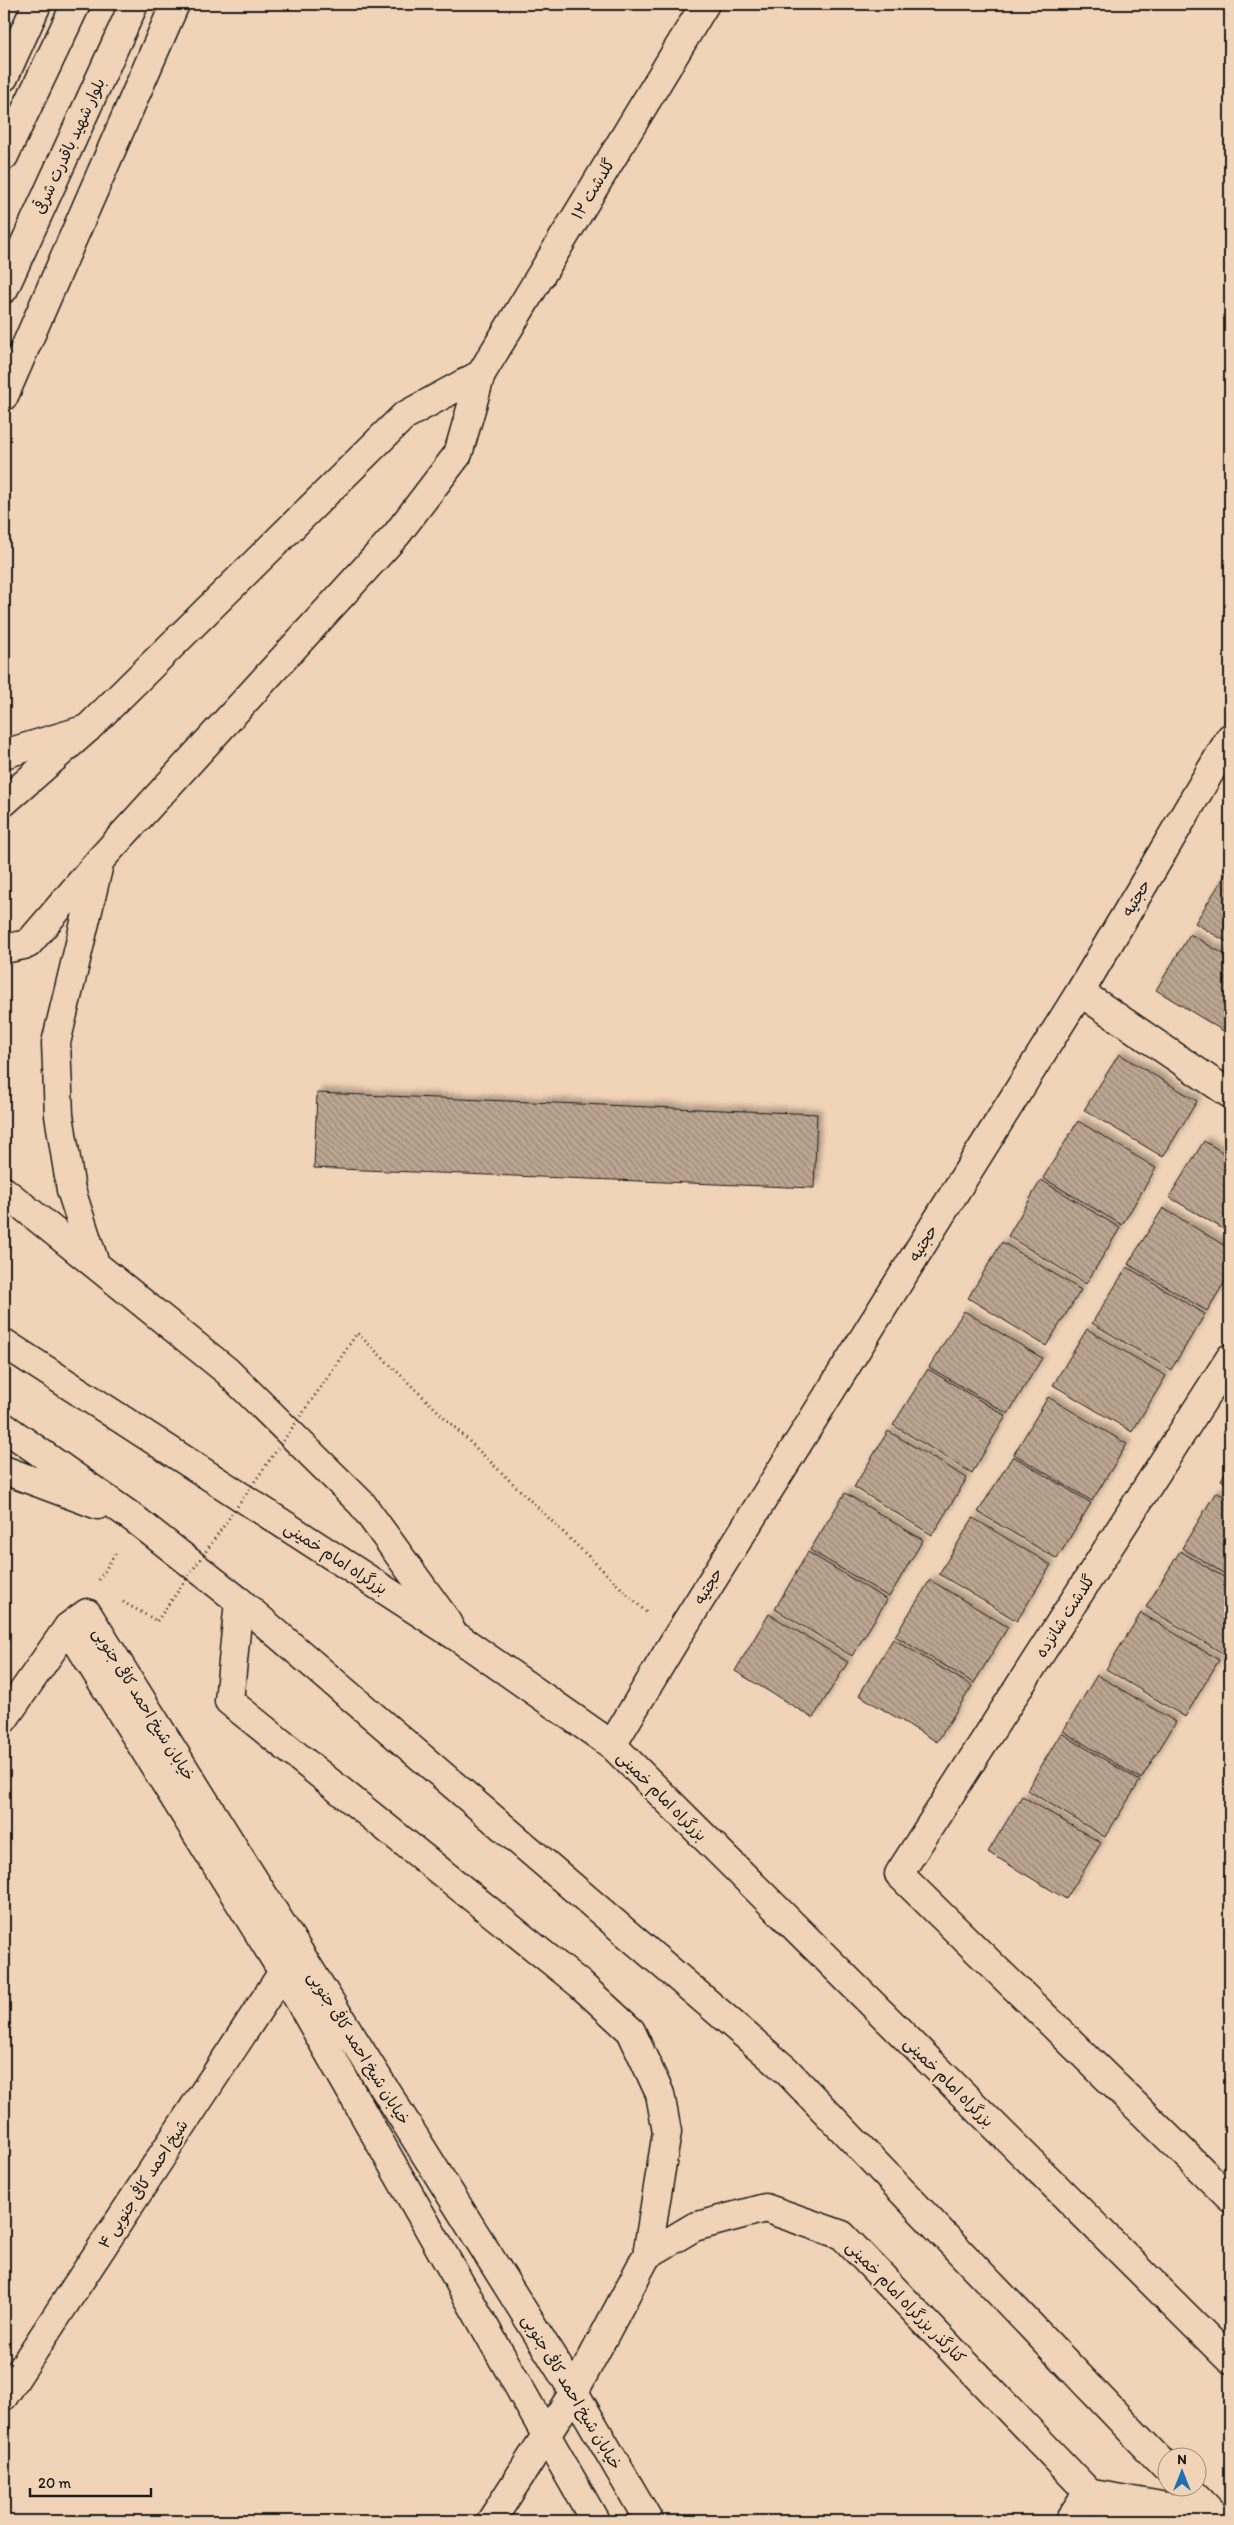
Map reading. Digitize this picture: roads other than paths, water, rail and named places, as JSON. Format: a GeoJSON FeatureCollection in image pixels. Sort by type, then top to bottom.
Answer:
{"type":"FeatureCollection","features":[{"type":"Feature","properties":{"kind":"main road"},"geometry":{"type":"LineString","coordinates":[[4,77],[37,4]]}},
{"type":"Feature","properties":{"kind":"main road"},"geometry":{"type":"LineString","coordinates":[[4,156],[76,4]]}},
{"type":"Feature","properties":{"kind":"main road","name":"بلوار شهید باقدرت شرقی"},"geometry":{"type":"LineString","coordinates":[[4,289],[134,4]]}},
{"type":"Feature","properties":{"kind":"main road"},"geometry":{"type":"LineString","coordinates":[[4,396],[175,4]]}},
{"type":"Feature","properties":{"kind":"main road","name":"گلدشت ۱۲"},"geometry":{"type":"LineString","coordinates":[[4,949],[28,944],[100,860],[398,534],[458,454],[481,374],[705,4]]}},
{"type":"Feature","properties":{"kind":"main road"},"geometry":{"type":"LineString","coordinates":[[4,802],[87,729],[404,416],[481,374]]}},
{"type":"Feature","properties":{"kind":"main road"},"geometry":{"type":"LineString","coordinates":[[4,754],[87,729]]}},
{"type":"Feature","properties":{"kind":"main road","name":"حجتیه"},"geometry":{"type":"LineString","coordinates":[[612,1745],[675,1640],[1080,992],[1230,738]]}},
{"type":"Feature","properties":{"kind":"main road"},"geometry":{"type":"LineString","coordinates":[[95,1264],[71,1190],[58,1115],[56,1043],[100,860]]}},
{"type":"Feature","properties":{"kind":"main road"},"geometry":{"type":"LineString","coordinates":[[1080,992],[1230,1094]]}},
{"type":"Feature","properties":{"kind":"main road"},"geometry":{"type":"LineString","coordinates":[[4,1191],[227,1371],[362,1504],[459,1638]]}},
{"type":"Feature","properties":{"kind":"main road","name":"بزرگراه امام خمینی"},"geometry":{"type":"LineString","coordinates":[[4,1344],[459,1638],[612,1745],[1230,2360]]}},
{"type":"Feature","properties":{"kind":"main road","name":"گلدشت شانزده"},"geometry":{"type":"LineString","coordinates":[[1230,1358],[899,1874],[1230,2198]]}},
{"type":"Feature","properties":{"kind":"main road"},"geometry":{"type":"LineString","coordinates":[[4,1427],[136,1520],[239,1601],[786,2070],[1156,2456]]}},
{"type":"Feature","properties":{"kind":"main road"},"geometry":{"type":"LineString","coordinates":[[4,1470],[136,1520]]}},
{"type":"Feature","properties":{"kind":"main road"},"geometry":{"type":"LineString","coordinates":[[239,1601],[229,1701],[580,1984],[631,2031],[660,2094],[667,2132],[647,2255],[574,2392],[491,2521]]}},
{"type":"Feature","properties":{"kind":"main road","name":"خیابان شیخ احمد کافی جنوبی"},"geometry":{"type":"LineString","coordinates":[[596,2521],[283,1972],[68,1627],[87,1613],[574,2392],[649,2521]]}},
{"type":"Feature","properties":{"kind":"main road"},"geometry":{"type":"LineString","coordinates":[[4,1719],[68,1627]]}},
{"type":"Feature","properties":{"kind":"main road","name":"شیخ احمد کافی جنوبی ۴"},"geometry":{"type":"LineString","coordinates":[[4,2396],[283,1972]]}},
{"type":"Feature","properties":{"kind":"main road","name":"کنارگذر بزرگراه امام خمینی"},"geometry":{"type":"LineString","coordinates":[[647,2255],[694,2227],[764,2208],[842,2235],[1087,2493],[1116,2521]]}},
{"type":"Feature","properties":{"kind":"main road"},"geometry":{"type":"LineString","coordinates":[[1069,2521],[1087,2493],[1216,2518]]}},
{"type":"Feature","properties":{"kind":"main road"},"geometry":{"type":"LineString","coordinates":[[1197,2498],[1216,2518]]}}]}
